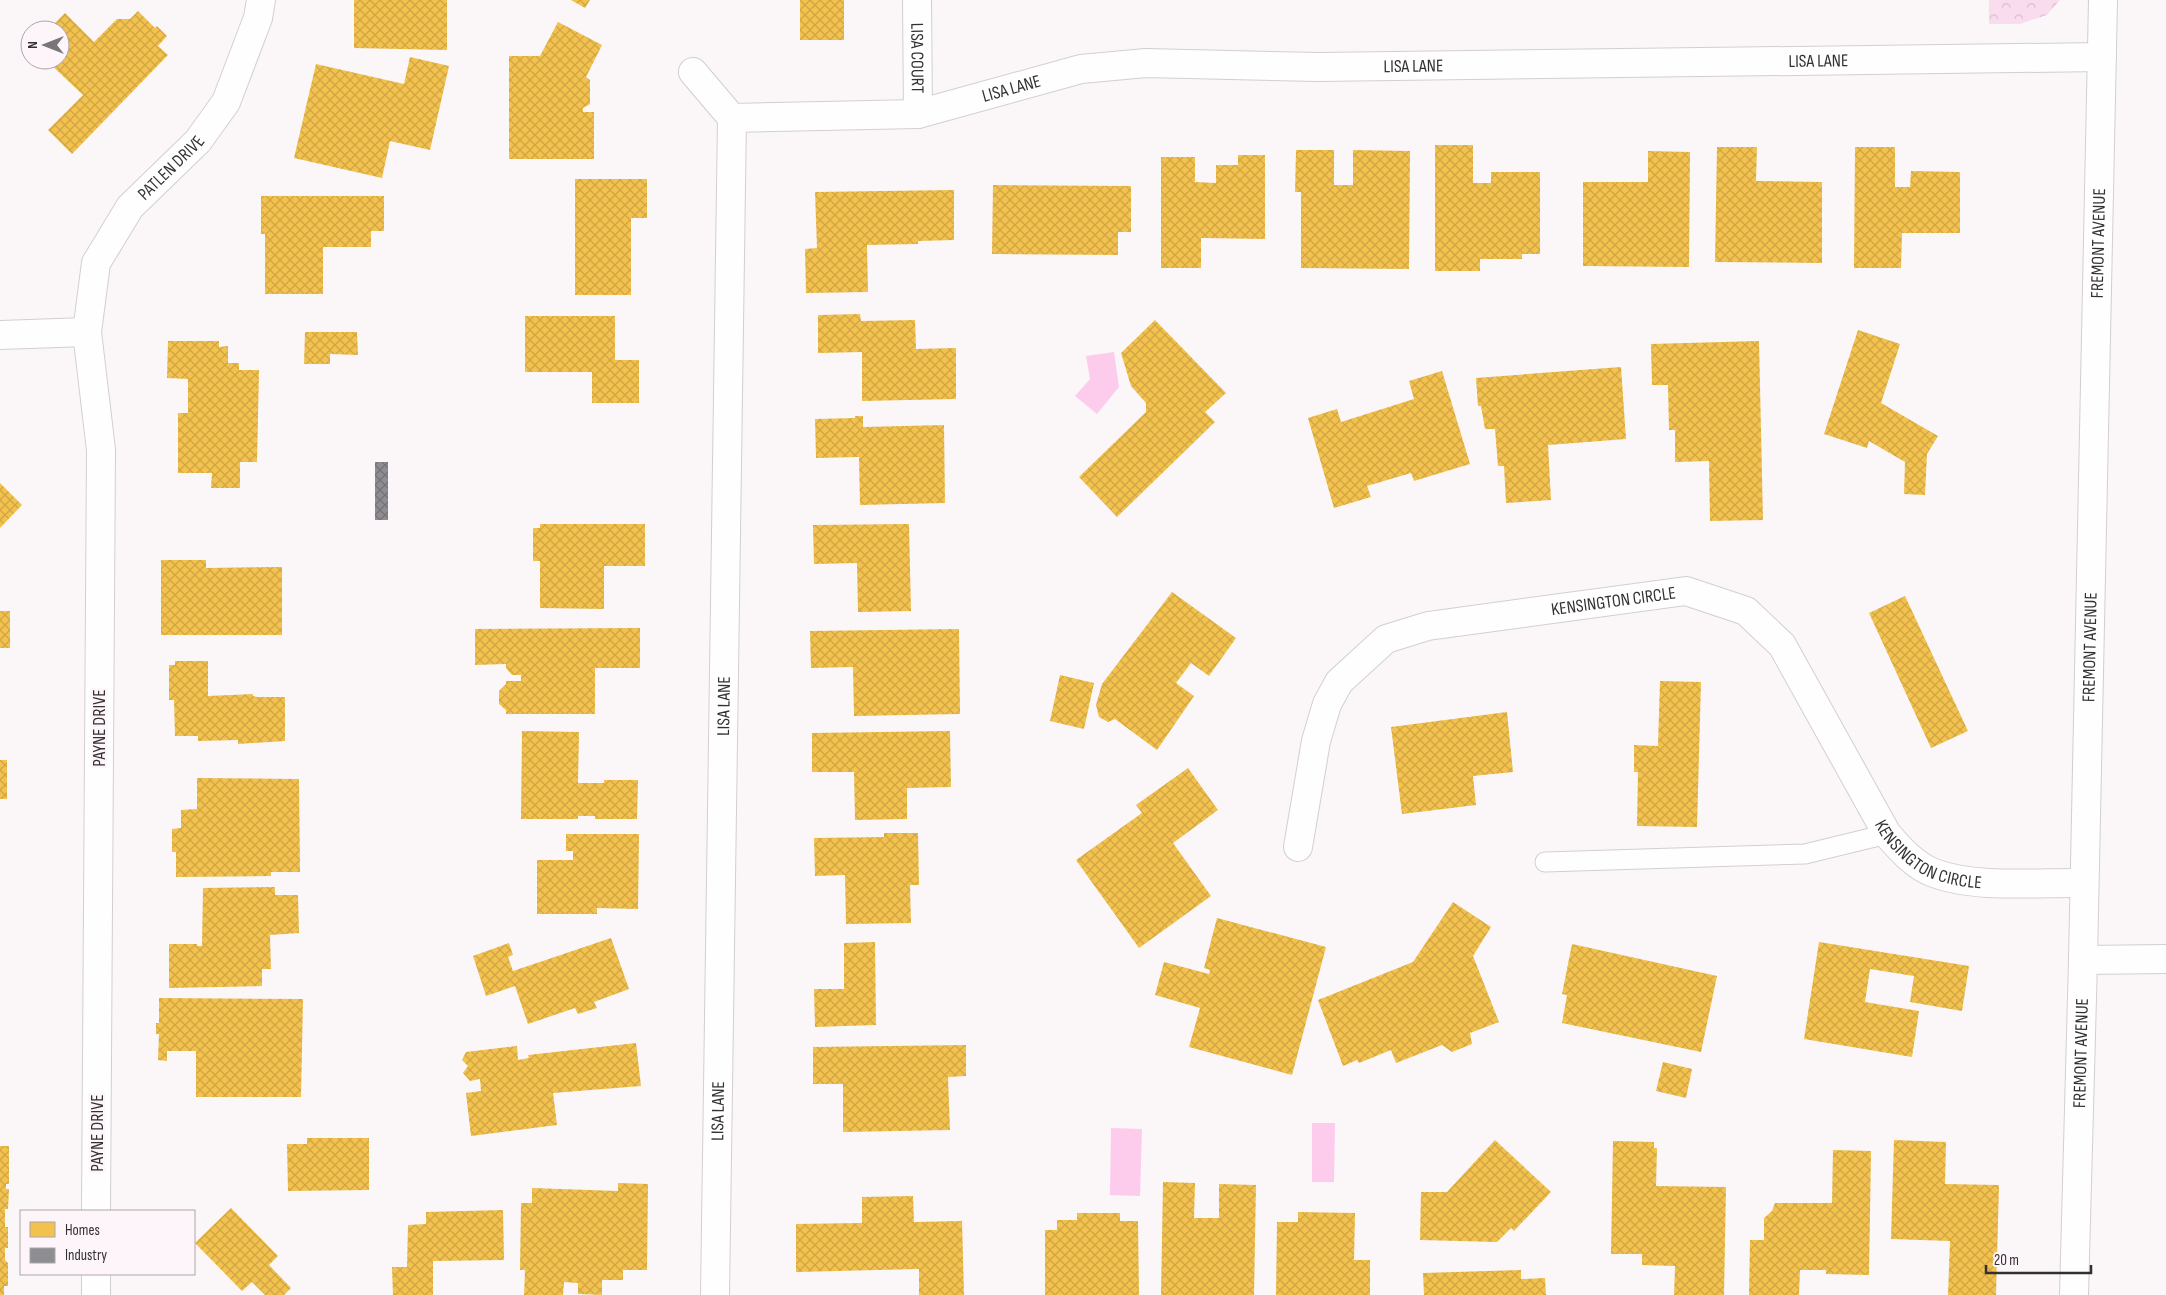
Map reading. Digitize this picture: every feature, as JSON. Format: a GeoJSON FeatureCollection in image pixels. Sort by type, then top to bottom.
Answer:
{"type":"FeatureCollection","features":[{"type":"Feature","properties":{"kind":"street","name":"PATLEN DRIVE"},"geometry":{"type":"LineString","coordinates":[[87,332],[96,263],[130,207],[198,141],[226,102],[258,18],[261,0]]}},
{"type":"Feature","properties":{"kind":"street","name":"LISA COURT"},"geometry":{"type":"LineString","coordinates":[[917,0],[918,114]]}},
{"type":"Feature","properties":{"kind":"street","name":"FREMONT AVENUE"},"geometry":{"type":"LineString","coordinates":[[2074,1295],[2103,0]]}},
{"type":"Feature","properties":{"kind":"street","name":"LISA LANE"},"geometry":{"type":"LineString","coordinates":[[715,1295],[732,118],[918,114],[1081,69],[1146,63],[1318,67],[2102,57]]}},
{"type":"Feature","properties":{"kind":"street"},"geometry":{"type":"LineString","coordinates":[[693,72],[732,118]]}},
{"type":"Feature","properties":{"kind":"street"},"geometry":{"type":"LineString","coordinates":[[0,335],[87,332]]}},
{"type":"Feature","properties":{"kind":"street","name":"PAYNE DRIVE"},"geometry":{"type":"LineString","coordinates":[[87,332],[101,450],[96,1210]]}},
{"type":"Feature","properties":{"kind":"street","name":"KENSINGTON CIRCLE"},"geometry":{"type":"LineString","coordinates":[[1298,847],[1316,741],[1327,704],[1339,682],[1386,639],[1428,626],[1686,591],[1746,611],[1782,645],[1887,834],[1906,856],[1934,873],[1971,882],[2084,883]]}},
{"type":"Feature","properties":{"kind":"street"},"geometry":{"type":"LineString","coordinates":[[2083,960],[2166,960]]}},
{"type":"Feature","properties":{"kind":"street"},"geometry":{"type":"LineString","coordinates":[[96,1275],[96,1295]]}},
{"type":"Feature","properties":{"kind":"lane"},"geometry":{"type":"LineString","coordinates":[[1545,862],[1805,854],[1887,834]]}},
{"type":"Feature","properties":{"kind":"green space"},"geometry":{"type":"Polygon","coordinates":[[[1989,0],[2060,0],[2047,15],[2020,24],[1989,24],[1989,0]]]}},
{"type":"Feature","properties":{"kind":"shaded area"},"geometry":{"type":"Polygon","coordinates":[[[1114,352],[1119,387],[1097,414],[1075,396],[1090,379],[1086,356],[1114,352]]]}},
{"type":"Feature","properties":{"kind":"shaded area"},"geometry":{"type":"Polygon","coordinates":[[[1312,1123],[1335,1123],[1334,1182],[1312,1182],[1312,1123]]]}},
{"type":"Feature","properties":{"kind":"shaded area"},"geometry":{"type":"Polygon","coordinates":[[[1111,1128],[1142,1129],[1140,1196],[1110,1195],[1111,1128]]]}},
{"type":"Feature","properties":{"kind":"building: Homes"},"geometry":{"type":"Polygon","coordinates":[[[354,0],[447,0],[447,50],[354,48],[354,0]]]}},
{"type":"Feature","properties":{"kind":"building: Homes"},"geometry":{"type":"Polygon","coordinates":[[[571,0],[590,0],[585,8],[571,0]]]}},
{"type":"Feature","properties":{"kind":"building: Homes"},"geometry":{"type":"Polygon","coordinates":[[[800,0],[844,0],[844,40],[800,40],[800,0]]]}},
{"type":"Feature","properties":{"kind":"building: Homes"},"geometry":{"type":"Polygon","coordinates":[[[138,11],[155,28],[157,26],[167,36],[158,46],[168,55],[72,154],[48,130],[83,95],[57,70],[70,70],[70,20],[58,20],[65,13],[94,42],[117,19],[130,19],[138,11]]]}},
{"type":"Feature","properties":{"kind":"building: Homes"},"geometry":{"type":"Polygon","coordinates":[[[558,22],[602,45],[586,77],[590,80],[590,104],[583,108],[583,112],[594,112],[594,159],[509,159],[509,56],[540,56],[558,22]]]}},
{"type":"Feature","properties":{"kind":"building: Homes"},"geometry":{"type":"Polygon","coordinates":[[[410,57],[449,66],[430,150],[390,141],[382,178],[294,158],[316,64],[404,84],[410,57]]]}},
{"type":"Feature","properties":{"kind":"building: Homes"},"geometry":{"type":"Polygon","coordinates":[[[1435,145],[1473,145],[1473,183],[1491,183],[1491,172],[1540,172],[1540,254],[1522,254],[1522,259],[1480,259],[1480,271],[1435,271],[1435,145]]]}},
{"type":"Feature","properties":{"kind":"building: Homes"},"geometry":{"type":"Polygon","coordinates":[[[1717,147],[1757,147],[1756,181],[1822,182],[1822,263],[1715,262],[1717,147]]]}},
{"type":"Feature","properties":{"kind":"building: Homes"},"geometry":{"type":"Polygon","coordinates":[[[1855,147],[1895,147],[1895,187],[1910,187],[1911,171],[1960,172],[1960,233],[1902,233],[1901,268],[1854,268],[1855,147]]]}},
{"type":"Feature","properties":{"kind":"building: Homes"},"geometry":{"type":"Polygon","coordinates":[[[1296,150],[1334,150],[1334,185],[1353,185],[1353,150],[1410,151],[1409,269],[1301,268],[1301,192],[1295,192],[1296,150]]]}},
{"type":"Feature","properties":{"kind":"building: Homes"},"geometry":{"type":"Polygon","coordinates":[[[1648,151],[1690,152],[1689,267],[1583,266],[1583,182],[1648,182],[1648,151]]]}},
{"type":"Feature","properties":{"kind":"building: Homes"},"geometry":{"type":"Polygon","coordinates":[[[1238,155],[1265,155],[1265,239],[1201,238],[1201,268],[1161,268],[1161,157],[1195,157],[1195,182],[1216,183],[1216,165],[1238,165],[1238,155]]]}},
{"type":"Feature","properties":{"kind":"building: Homes"},"geometry":{"type":"Polygon","coordinates":[[[575,179],[647,179],[647,218],[631,218],[631,295],[575,295],[575,179]]]}},
{"type":"Feature","properties":{"kind":"building: Homes"},"geometry":{"type":"Polygon","coordinates":[[[993,185],[1131,186],[1131,232],[1118,232],[1118,255],[992,254],[993,185]]]}},
{"type":"Feature","properties":{"kind":"building: Homes"},"geometry":{"type":"Polygon","coordinates":[[[954,190],[954,240],[918,241],[918,244],[867,245],[868,292],[806,293],[805,249],[817,248],[815,192],[954,190]]]}},
{"type":"Feature","properties":{"kind":"building: Homes"},"geometry":{"type":"Polygon","coordinates":[[[261,196],[384,196],[384,231],[371,231],[371,247],[323,247],[323,294],[265,294],[265,234],[261,234],[261,196]]]}},
{"type":"Feature","properties":{"kind":"building: Homes"},"geometry":{"type":"Polygon","coordinates":[[[860,314],[861,321],[915,320],[916,349],[956,348],[956,399],[862,401],[862,352],[818,353],[818,315],[860,314]]]}},
{"type":"Feature","properties":{"kind":"building: Homes"},"geometry":{"type":"Polygon","coordinates":[[[525,316],[615,316],[615,360],[639,360],[639,403],[592,403],[592,372],[525,372],[525,316]]]}},
{"type":"Feature","properties":{"kind":"building: Homes"},"geometry":{"type":"Polygon","coordinates":[[[1155,320],[1226,393],[1205,412],[1215,422],[1117,517],[1079,477],[1146,412],[1146,403],[1131,386],[1121,353],[1155,320]]]}},
{"type":"Feature","properties":{"kind":"building: Homes"},"geometry":{"type":"Polygon","coordinates":[[[1858,330],[1900,344],[1881,403],[1938,436],[1927,454],[1925,495],[1904,494],[1905,462],[1869,441],[1867,448],[1824,434],[1858,330]]]}},
{"type":"Feature","properties":{"kind":"building: Homes"},"geometry":{"type":"Polygon","coordinates":[[[305,332],[357,332],[358,355],[330,354],[330,364],[304,364],[305,332]]]}},
{"type":"Feature","properties":{"kind":"building: Homes"},"geometry":{"type":"Polygon","coordinates":[[[168,341],[219,341],[219,347],[228,346],[228,363],[239,363],[239,370],[259,370],[257,462],[240,462],[240,488],[211,488],[212,473],[178,473],[178,413],[188,413],[188,379],[167,378],[168,341]]]}},
{"type":"Feature","properties":{"kind":"building: Homes"},"geometry":{"type":"Polygon","coordinates":[[[1759,341],[1763,520],[1710,521],[1709,461],[1675,462],[1675,430],[1669,430],[1668,385],[1652,385],[1651,344],[1759,341]]]}},
{"type":"Feature","properties":{"kind":"building: Homes"},"geometry":{"type":"Polygon","coordinates":[[[1621,367],[1626,439],[1548,445],[1551,500],[1506,503],[1504,466],[1498,466],[1495,429],[1485,429],[1481,406],[1478,406],[1476,378],[1621,367]]]}},
{"type":"Feature","properties":{"kind":"building: Homes"},"geometry":{"type":"Polygon","coordinates":[[[1442,371],[1470,464],[1414,481],[1411,473],[1367,486],[1371,497],[1334,508],[1308,418],[1337,409],[1341,422],[1414,399],[1409,381],[1442,371]]]}},
{"type":"Feature","properties":{"kind":"building: Homes"},"geometry":{"type":"Polygon","coordinates":[[[855,416],[863,416],[863,427],[944,425],[945,503],[860,505],[859,457],[816,458],[815,419],[855,418],[855,416]]]}},
{"type":"Feature","properties":{"kind":"building: Homes"},"geometry":{"type":"Polygon","coordinates":[[[0,483],[22,505],[0,528],[0,483]]]}},
{"type":"Feature","properties":{"kind":"building: Homes"},"geometry":{"type":"Polygon","coordinates":[[[540,524],[645,524],[645,566],[604,566],[604,609],[540,608],[540,561],[533,561],[533,528],[540,528],[540,524]]]}},
{"type":"Feature","properties":{"kind":"building: Homes"},"geometry":{"type":"Polygon","coordinates":[[[909,524],[911,611],[858,612],[857,563],[814,564],[813,525],[909,524]]]}},
{"type":"Feature","properties":{"kind":"building: Homes"},"geometry":{"type":"Polygon","coordinates":[[[161,560],[206,560],[206,568],[282,567],[282,635],[161,635],[161,560]]]}},
{"type":"Feature","properties":{"kind":"building: Homes"},"geometry":{"type":"Polygon","coordinates":[[[1172,592],[1236,638],[1209,676],[1191,663],[1176,683],[1194,696],[1157,750],[1115,719],[1108,722],[1099,717],[1096,705],[1102,684],[1172,592]]]}},
{"type":"Feature","properties":{"kind":"building: Homes"},"geometry":{"type":"Polygon","coordinates":[[[1905,596],[1968,731],[1931,748],[1869,613],[1905,596]]]}},
{"type":"Feature","properties":{"kind":"building: Homes"},"geometry":{"type":"Polygon","coordinates":[[[0,611],[10,611],[10,648],[0,648],[0,611]]]}},
{"type":"Feature","properties":{"kind":"building: Homes"},"geometry":{"type":"Polygon","coordinates":[[[640,628],[640,668],[595,668],[595,714],[506,714],[506,710],[499,704],[499,691],[506,684],[506,681],[521,681],[521,675],[512,675],[506,668],[506,664],[475,665],[475,629],[640,628]]]}},
{"type":"Feature","properties":{"kind":"building: Homes"},"geometry":{"type":"Polygon","coordinates":[[[959,629],[960,714],[854,716],[853,667],[811,668],[810,631],[959,629]]]}},
{"type":"Feature","properties":{"kind":"building: Homes"},"geometry":{"type":"Polygon","coordinates":[[[175,661],[208,661],[208,696],[253,694],[253,696],[257,697],[285,697],[285,741],[238,744],[238,740],[198,741],[198,736],[175,736],[174,700],[169,700],[169,665],[175,665],[175,661]]]}},
{"type":"Feature","properties":{"kind":"building: Homes"},"geometry":{"type":"Polygon","coordinates":[[[1060,675],[1094,683],[1084,729],[1050,721],[1060,675]]]}},
{"type":"Feature","properties":{"kind":"building: Homes"},"geometry":{"type":"Polygon","coordinates":[[[1660,681],[1701,682],[1697,827],[1637,826],[1638,772],[1634,772],[1634,745],[1658,746],[1660,681]]]}},
{"type":"Feature","properties":{"kind":"building: Homes"},"geometry":{"type":"Polygon","coordinates":[[[1507,712],[1513,772],[1473,776],[1476,805],[1402,814],[1391,727],[1507,712]]]}},
{"type":"Feature","properties":{"kind":"building: Homes"},"geometry":{"type":"Polygon","coordinates":[[[522,731],[579,732],[578,783],[604,783],[604,780],[638,780],[637,819],[595,819],[595,816],[578,816],[578,819],[521,819],[522,731]]]}},
{"type":"Feature","properties":{"kind":"building: Homes"},"geometry":{"type":"Polygon","coordinates":[[[950,731],[951,787],[907,788],[907,819],[855,820],[854,772],[812,772],[812,733],[950,731]]]}},
{"type":"Feature","properties":{"kind":"building: Homes"},"geometry":{"type":"Polygon","coordinates":[[[0,760],[7,760],[7,799],[0,799],[0,760]]]}},
{"type":"Feature","properties":{"kind":"building: Homes"},"geometry":{"type":"Polygon","coordinates":[[[1188,768],[1218,810],[1173,843],[1211,896],[1139,948],[1076,860],[1142,813],[1136,805],[1188,768]]]}},
{"type":"Feature","properties":{"kind":"building: Homes"},"geometry":{"type":"Polygon","coordinates":[[[197,778],[299,779],[300,872],[271,872],[271,876],[176,877],[176,852],[172,852],[172,829],[181,828],[181,810],[197,809],[197,778]]]}},
{"type":"Feature","properties":{"kind":"building: Homes"},"geometry":{"type":"Polygon","coordinates":[[[884,833],[918,833],[919,885],[910,885],[911,923],[846,924],[845,875],[815,876],[814,838],[884,837],[884,833]]]}},
{"type":"Feature","properties":{"kind":"building: Homes"},"geometry":{"type":"Polygon","coordinates":[[[566,834],[639,834],[638,909],[597,908],[597,914],[537,914],[537,860],[573,860],[573,851],[566,851],[566,834]]]}},
{"type":"Feature","properties":{"kind":"building: Homes"},"geometry":{"type":"Polygon","coordinates":[[[275,887],[275,895],[298,895],[299,933],[270,935],[271,969],[262,969],[262,986],[169,988],[169,944],[197,944],[197,946],[202,946],[203,888],[275,887]]]}},
{"type":"Feature","properties":{"kind":"building: Homes"},"geometry":{"type":"Polygon","coordinates":[[[1453,902],[1491,927],[1473,956],[1499,1022],[1470,1033],[1472,1044],[1452,1052],[1442,1045],[1396,1063],[1391,1050],[1359,1063],[1357,1060],[1343,1066],[1318,1000],[1413,962],[1453,902]]]}},
{"type":"Feature","properties":{"kind":"building: Homes"},"geometry":{"type":"Polygon","coordinates":[[[1217,918],[1326,947],[1292,1075],[1189,1047],[1200,1008],[1155,995],[1164,962],[1209,974],[1210,970],[1204,968],[1217,918]]]}},
{"type":"Feature","properties":{"kind":"building: Homes"},"geometry":{"type":"Polygon","coordinates":[[[611,938],[629,989],[594,1002],[597,1008],[578,1014],[575,1008],[528,1024],[515,986],[486,996],[473,956],[509,943],[513,955],[508,957],[513,971],[611,938]]]}},
{"type":"Feature","properties":{"kind":"building: Homes"},"geometry":{"type":"Polygon","coordinates":[[[875,942],[876,1025],[815,1027],[814,989],[844,989],[844,943],[875,942]]]}},
{"type":"Feature","properties":{"kind":"building: Homes"},"geometry":{"type":"Polygon","coordinates":[[[1819,942],[1969,966],[1962,1011],[1910,1002],[1914,976],[1870,969],[1865,1002],[1919,1011],[1912,1057],[1804,1039],[1819,942]]]}},
{"type":"Feature","properties":{"kind":"building: Homes"},"geometry":{"type":"Polygon","coordinates":[[[1572,944],[1717,976],[1701,1052],[1562,1023],[1567,995],[1562,994],[1572,944]]]}},
{"type":"Feature","properties":{"kind":"building: Homes"},"geometry":{"type":"Polygon","coordinates":[[[159,998],[303,999],[301,1097],[196,1097],[196,1051],[167,1051],[167,1061],[158,1060],[159,1034],[156,1034],[156,1023],[159,1023],[159,998]]]}},
{"type":"Feature","properties":{"kind":"building: Homes"},"geometry":{"type":"Polygon","coordinates":[[[636,1043],[641,1086],[553,1093],[557,1125],[471,1136],[466,1093],[481,1091],[480,1079],[470,1081],[463,1073],[468,1066],[462,1060],[466,1052],[517,1046],[518,1060],[529,1058],[528,1055],[636,1043]]]}},
{"type":"Feature","properties":{"kind":"building: Homes"},"geometry":{"type":"Polygon","coordinates":[[[966,1045],[966,1076],[948,1077],[950,1130],[843,1132],[843,1084],[813,1084],[813,1047],[966,1045]]]}},
{"type":"Feature","properties":{"kind":"building: Homes"},"geometry":{"type":"Polygon","coordinates":[[[1663,1062],[1692,1069],[1686,1098],[1656,1091],[1663,1062]]]}},
{"type":"Feature","properties":{"kind":"building: Homes"},"geometry":{"type":"Polygon","coordinates":[[[307,1138],[369,1138],[369,1190],[288,1191],[287,1144],[307,1144],[307,1138]]]}},
{"type":"Feature","properties":{"kind":"building: Homes"},"geometry":{"type":"Polygon","coordinates":[[[1495,1140],[1551,1192],[1514,1231],[1511,1228],[1497,1242],[1420,1240],[1421,1192],[1447,1192],[1495,1140]]]}},
{"type":"Feature","properties":{"kind":"building: Homes"},"geometry":{"type":"Polygon","coordinates":[[[1894,1140],[1946,1142],[1945,1184],[1999,1185],[1996,1295],[1948,1295],[1950,1241],[1891,1239],[1894,1140]]]}},
{"type":"Feature","properties":{"kind":"building: Homes"},"geometry":{"type":"Polygon","coordinates":[[[1613,1141],[1654,1142],[1654,1148],[1657,1148],[1656,1186],[1726,1187],[1724,1295],[1674,1295],[1675,1266],[1642,1265],[1642,1254],[1611,1254],[1613,1141]]]}},
{"type":"Feature","properties":{"kind":"building: Homes"},"geometry":{"type":"Polygon","coordinates":[[[0,1146],[9,1146],[9,1184],[6,1184],[6,1189],[9,1189],[8,1209],[5,1209],[5,1227],[8,1227],[8,1248],[5,1248],[5,1260],[8,1263],[8,1286],[4,1286],[4,1295],[0,1295],[0,1146]]]}},
{"type":"Feature","properties":{"kind":"building: Homes"},"geometry":{"type":"Polygon","coordinates":[[[1833,1150],[1871,1151],[1869,1275],[1826,1274],[1826,1270],[1800,1270],[1799,1295],[1749,1295],[1750,1240],[1764,1240],[1764,1218],[1772,1211],[1775,1203],[1832,1203],[1833,1150]]]}},
{"type":"Feature","properties":{"kind":"building: Homes"},"geometry":{"type":"Polygon","coordinates":[[[1163,1182],[1195,1183],[1194,1218],[1219,1218],[1219,1184],[1256,1185],[1254,1295],[1161,1295],[1163,1182]]]}},
{"type":"Feature","properties":{"kind":"building: Homes"},"geometry":{"type":"Polygon","coordinates":[[[618,1183],[648,1184],[647,1270],[623,1270],[623,1280],[602,1280],[602,1295],[578,1294],[578,1283],[564,1282],[563,1295],[524,1295],[525,1270],[520,1270],[521,1203],[532,1203],[532,1188],[618,1191],[618,1183]]]}},
{"type":"Feature","properties":{"kind":"building: Homes"},"geometry":{"type":"Polygon","coordinates":[[[913,1196],[914,1222],[962,1221],[964,1295],[919,1295],[919,1269],[796,1272],[796,1224],[862,1223],[862,1197],[913,1196]]]}},
{"type":"Feature","properties":{"kind":"building: Homes"},"geometry":{"type":"Polygon","coordinates":[[[231,1208],[278,1256],[269,1265],[291,1288],[284,1295],[265,1295],[252,1282],[242,1291],[195,1243],[231,1208]]]}},
{"type":"Feature","properties":{"kind":"building: Homes"},"geometry":{"type":"Polygon","coordinates":[[[503,1210],[504,1260],[433,1261],[433,1295],[393,1295],[392,1267],[407,1267],[408,1225],[426,1224],[426,1212],[503,1210]]]}},
{"type":"Feature","properties":{"kind":"building: Homes"},"geometry":{"type":"Polygon","coordinates":[[[1298,1212],[1355,1213],[1354,1260],[1370,1260],[1370,1295],[1276,1295],[1277,1222],[1298,1222],[1298,1212]]]}},
{"type":"Feature","properties":{"kind":"building: Homes"},"geometry":{"type":"Polygon","coordinates":[[[1077,1213],[1120,1213],[1120,1221],[1138,1221],[1139,1295],[1045,1295],[1045,1230],[1057,1230],[1057,1220],[1077,1220],[1077,1213]]]}},
{"type":"Feature","properties":{"kind":"building: Homes"},"geometry":{"type":"Polygon","coordinates":[[[1521,1270],[1521,1279],[1545,1278],[1546,1295],[1424,1295],[1423,1273],[1521,1270]]]}},
{"type":"Feature","properties":{"kind":"building: Industry"},"geometry":{"type":"Polygon","coordinates":[[[375,462],[388,462],[388,520],[375,520],[375,462]]]}}]}
